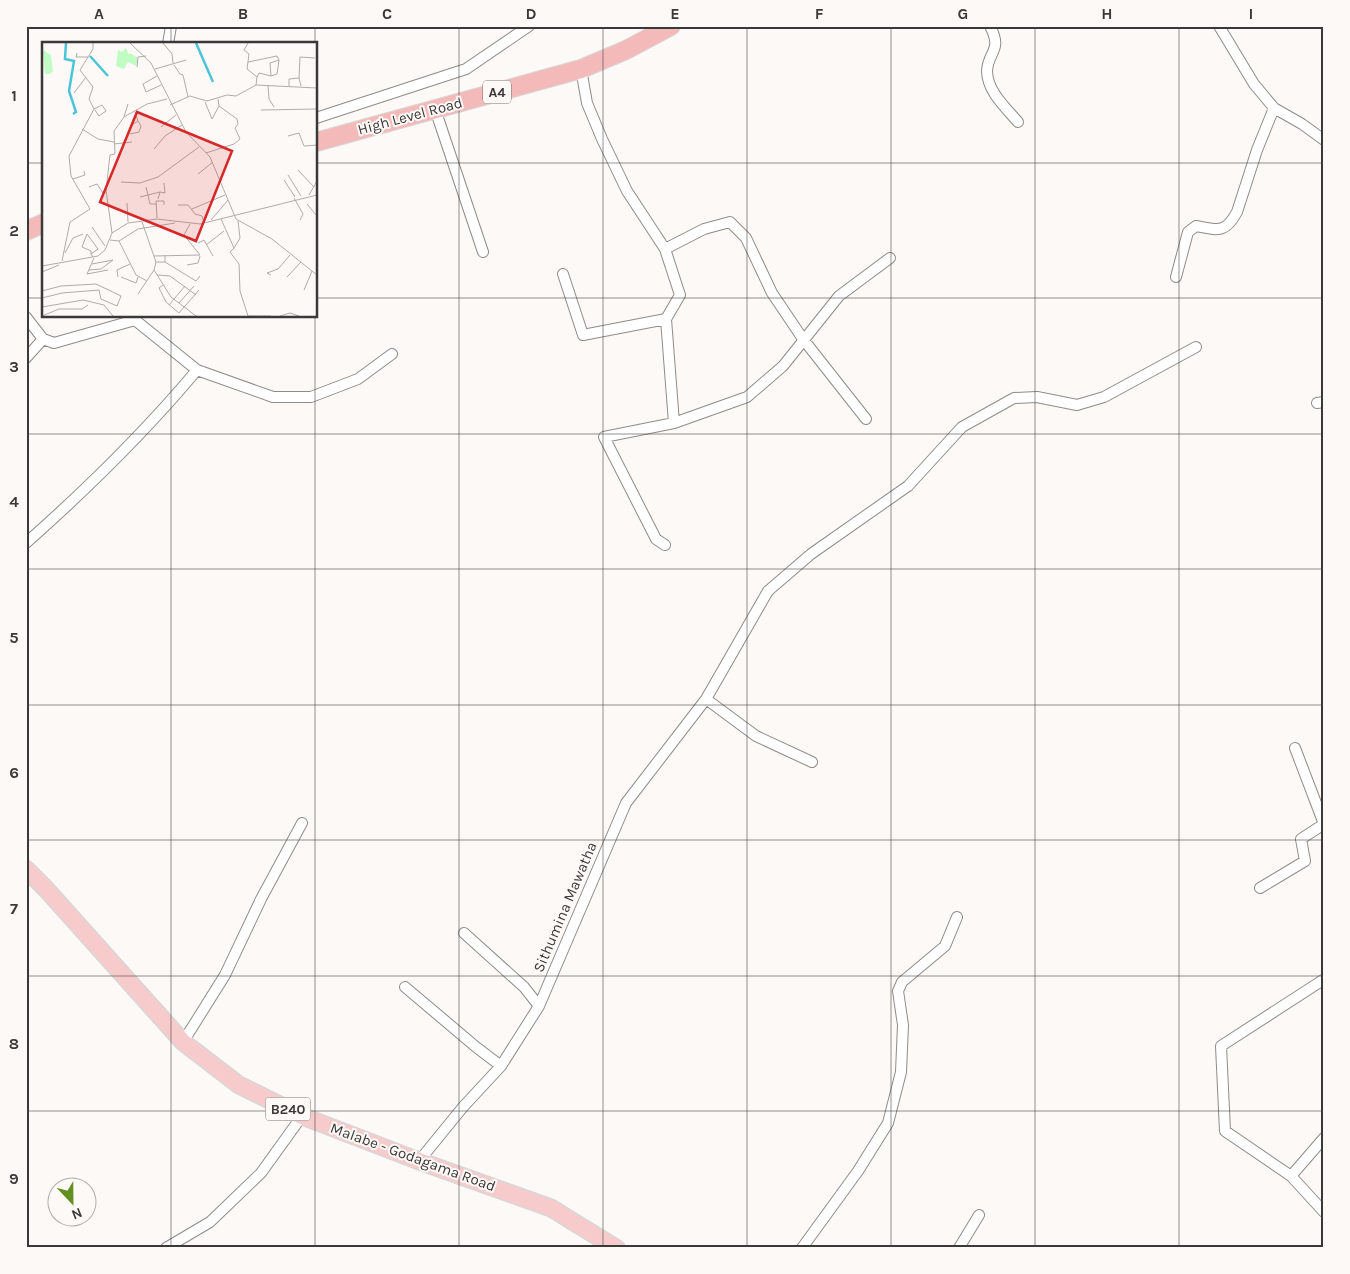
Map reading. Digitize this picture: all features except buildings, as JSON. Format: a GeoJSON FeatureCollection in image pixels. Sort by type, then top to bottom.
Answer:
{"type":"FeatureCollection","features":[{"type":"Feature","properties":{"kind":"highway","name":"High Level Road"},"geometry":{"type":"LineString","coordinates":[[318,141],[580,70],[626,50],[671,26]]}},
{"type":"Feature","properties":{"kind":"highway"},"geometry":{"type":"LineString","coordinates":[[26,231],[42,224]]}},
{"type":"Feature","properties":{"kind":"main road","name":"Malabe - Godagama Road"},"geometry":{"type":"LineString","coordinates":[[26,869],[184,1042],[239,1084],[302,1116],[419,1161],[551,1208],[616,1248]]}},
{"type":"Feature","properties":{"kind":"street"},"geometry":{"type":"LineString","coordinates":[[168,42],[171,26]]}},
{"type":"Feature","properties":{"kind":"street"},"geometry":{"type":"LineString","coordinates":[[318,117],[466,69],[529,26]]}},
{"type":"Feature","properties":{"kind":"street"},"geometry":{"type":"LineString","coordinates":[[990,26],[995,35],[996,47],[987,69],[988,78],[997,97],[1018,122]]}},
{"type":"Feature","properties":{"kind":"street"},"geometry":{"type":"LineString","coordinates":[[1219,26],[1254,84],[1274,108],[1302,124],[1324,140]]}},
{"type":"Feature","properties":{"kind":"street"},"geometry":{"type":"LineString","coordinates":[[580,70],[587,103],[602,139],[627,191],[665,249],[680,295],[666,319],[674,423]]}},
{"type":"Feature","properties":{"kind":"street"},"geometry":{"type":"LineString","coordinates":[[1176,277],[1188,232],[1196,226],[1212,230],[1224,229],[1232,221],[1237,212],[1257,150],[1274,108]]}},
{"type":"Feature","properties":{"kind":"street"},"geometry":{"type":"LineString","coordinates":[[435,109],[483,252]]}},
{"type":"Feature","properties":{"kind":"street"},"geometry":{"type":"LineString","coordinates":[[665,249],[704,229],[730,222],[746,238],[772,293],[803,339],[866,419]]}},
{"type":"Feature","properties":{"kind":"street"},"geometry":{"type":"LineString","coordinates":[[665,545],[656,540],[604,437],[674,423],[747,397],[783,366],[839,296],[890,258]]}},
{"type":"Feature","properties":{"kind":"street"},"geometry":{"type":"LineString","coordinates":[[563,274],[583,335],[666,319]]}},
{"type":"Feature","properties":{"kind":"street"},"geometry":{"type":"LineString","coordinates":[[26,317],[43,339],[54,343],[135,320],[197,370],[273,397],[311,397],[358,379],[392,354]]}},
{"type":"Feature","properties":{"kind":"street"},"geometry":{"type":"LineString","coordinates":[[26,358],[43,339]]}},
{"type":"Feature","properties":{"kind":"street","name":"Sithumina Mawatha"},"geometry":{"type":"LineString","coordinates":[[419,1161],[463,1107],[501,1066],[539,1006],[626,803],[706,699],[768,591],[811,554],[908,486],[962,427],[1014,398],[1037,397],[1077,405],[1104,397],[1196,347]]}},
{"type":"Feature","properties":{"kind":"street"},"geometry":{"type":"LineString","coordinates":[[26,543],[75,499],[164,408],[197,370]]}},
{"type":"Feature","properties":{"kind":"street"},"geometry":{"type":"LineString","coordinates":[[706,699],[756,736],[812,762]]}},
{"type":"Feature","properties":{"kind":"street"},"geometry":{"type":"LineString","coordinates":[[1260,888],[1305,861],[1301,839],[1324,824],[1295,748]]}},
{"type":"Feature","properties":{"kind":"street"},"geometry":{"type":"LineString","coordinates":[[184,1042],[225,975],[261,899],[302,823]]}},
{"type":"Feature","properties":{"kind":"street"},"geometry":{"type":"LineString","coordinates":[[802,1248],[858,1171],[888,1123],[901,1072],[903,1025],[898,990],[902,982],[945,946],[957,917]]}},
{"type":"Feature","properties":{"kind":"street"},"geometry":{"type":"LineString","coordinates":[[464,933],[524,987],[539,1006]]}},
{"type":"Feature","properties":{"kind":"street"},"geometry":{"type":"LineString","coordinates":[[1323,980],[1221,1046],[1225,1131],[1291,1176],[1324,1212]]}},
{"type":"Feature","properties":{"kind":"street"},"geometry":{"type":"LineString","coordinates":[[405,987],[501,1066]]}},
{"type":"Feature","properties":{"kind":"street"},"geometry":{"type":"LineString","coordinates":[[166,1248],[210,1222],[261,1173],[302,1116]]}},
{"type":"Feature","properties":{"kind":"street"},"geometry":{"type":"LineString","coordinates":[[1291,1176],[1324,1138]]}},
{"type":"Feature","properties":{"kind":"street"},"geometry":{"type":"LineString","coordinates":[[959,1248],[979,1215]]}}]}
